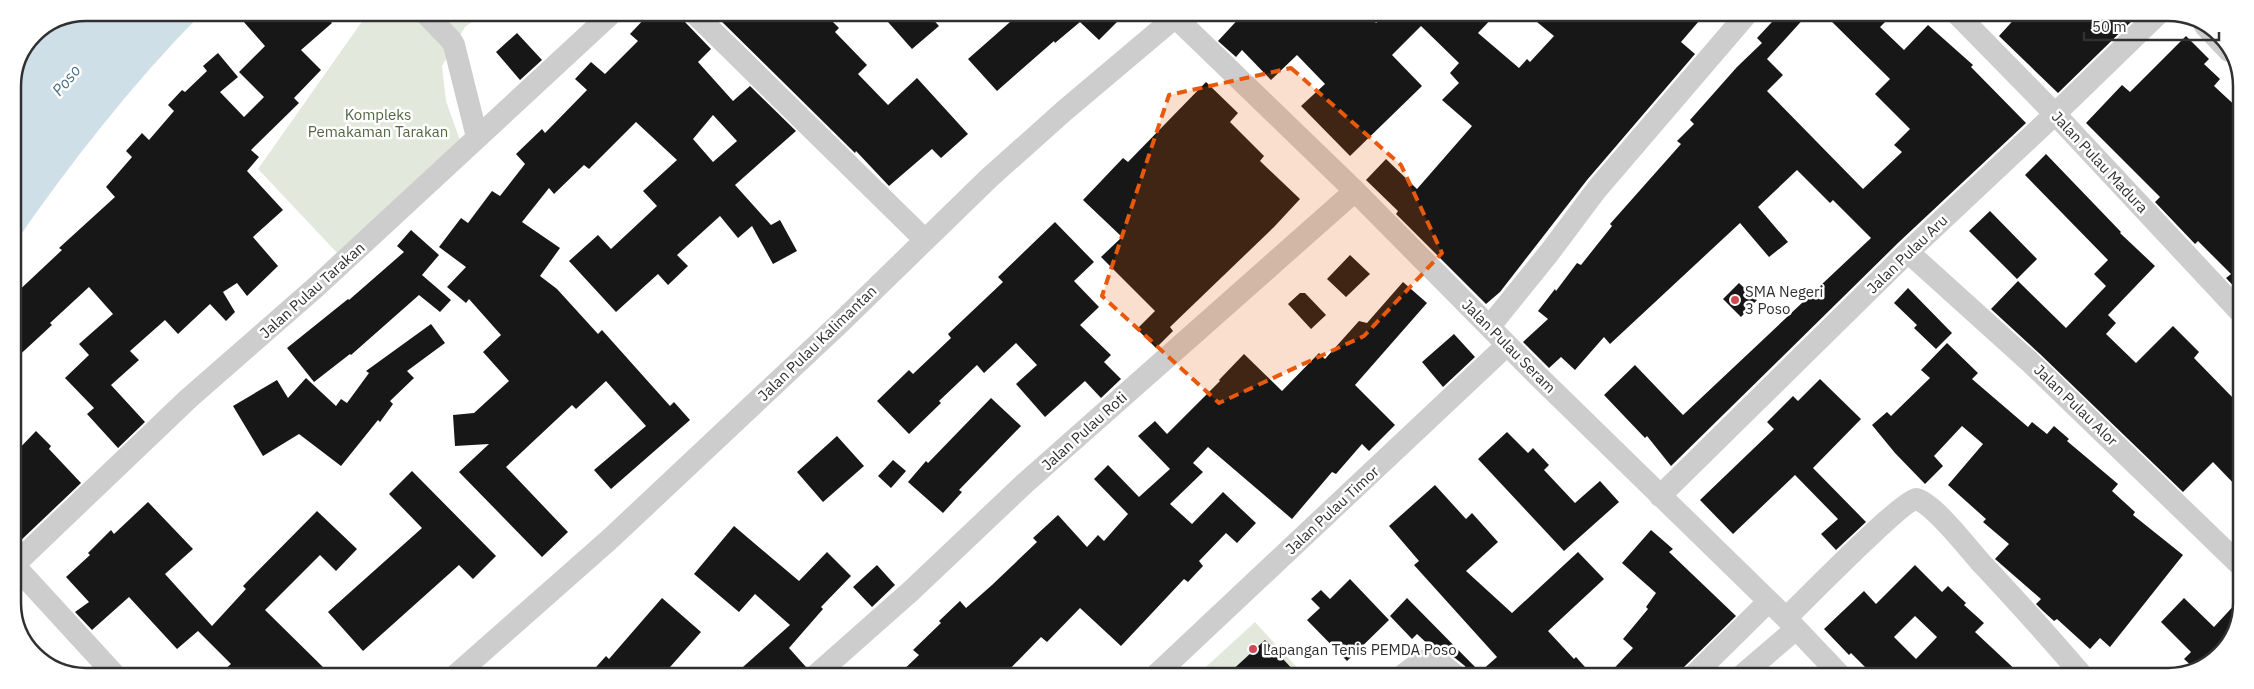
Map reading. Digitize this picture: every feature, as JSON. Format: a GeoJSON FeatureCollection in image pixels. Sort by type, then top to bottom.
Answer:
{"type":"FeatureCollection","features":[{"type":"Feature","properties":{"kind":"street"},"geometry":{"type":"LineString","coordinates":[[433,21],[454,45],[477,136]]}},
{"type":"Feature","properties":{"kind":"street","name":"Jalan Pulau Tarakan"},"geometry":{"type":"LineString","coordinates":[[21,558],[188,400],[412,200],[477,136],[603,21]]}},
{"type":"Feature","properties":{"kind":"street"},"geometry":{"type":"LineString","coordinates":[[702,21],[925,240]]}},
{"type":"Feature","properties":{"kind":"street","name":"Jalan Pulau Kalimantan"},"geometry":{"type":"LineString","coordinates":[[464,668],[610,539],[840,323],[989,178],[1168,21]]}},
{"type":"Feature","properties":{"kind":"street","name":"Jalan Pulau Seram"},"geometry":{"type":"LineString","coordinates":[[1181,21],[1355,191],[1833,668]]}},
{"type":"Feature","properties":{"kind":"street"},"geometry":{"type":"LineString","coordinates":[[1490,326],[1549,253],[1597,189],[1740,21]]}},
{"type":"Feature","properties":{"kind":"street","name":"Jalan Pulau Madura"},"geometry":{"type":"LineString","coordinates":[[1964,21],[2056,114],[2233,304]]}},
{"type":"Feature","properties":{"kind":"street","name":"Jalan Pulau Aru"},"geometry":{"type":"LineString","coordinates":[[1660,496],[1908,252],[2056,114],[2151,21]]}},
{"type":"Feature","properties":{"kind":"street","name":"Jalan Pulau Roti"},"geometry":{"type":"LineString","coordinates":[[824,668],[911,591],[1024,484],[1355,191]]}},
{"type":"Feature","properties":{"kind":"street","name":"Jalan Pulau Alor"},"geometry":{"type":"LineString","coordinates":[[1908,252],[2233,549]]}},
{"type":"Feature","properties":{"kind":"street","name":"Jalan Pulau Timor"},"geometry":{"type":"LineString","coordinates":[[1163,668],[1507,344]]}},
{"type":"Feature","properties":{"kind":"street"},"geometry":{"type":"LineString","coordinates":[[1750,668],[1875,532],[1908,502],[1916,499],[1927,504],[1951,529],[2021,604],[2076,668]]}},
{"type":"Feature","properties":{"kind":"street"},"geometry":{"type":"LineString","coordinates":[[21,573],[108,668]]}},
{"type":"Feature","properties":{"kind":"street"},"geometry":{"type":"LineString","coordinates":[[1700,668],[1768,602]]}},
{"type":"Feature","properties":{"kind":"street"},"geometry":{"type":"LineString","coordinates":[[1413,668],[1430,658],[1446,668]]}},
{"type":"Feature","properties":{"kind":"highlighted area"},"geometry":{"type":"Polygon","coordinates":[[[1291,68],[1401,165],[1442,253],[1364,336],[1219,403],[1102,296],[1169,95],[1291,68]]]}},
{"type":"Feature","properties":{"kind":"green space","name":"Kompleks Pemakaman Tarakan"},"geometry":{"type":"Polygon","coordinates":[[[362,21],[473,21],[465,27],[442,66],[446,101],[461,143],[341,257],[258,169],[362,21]]]}},
{"type":"Feature","properties":{"kind":"green space","name":"Lapangan Tenis PEMDA Poso"},"geometry":{"type":"Polygon","coordinates":[[[1255,622],[1298,668],[1205,668],[1255,622]]]}},
{"type":"Feature","properties":{"kind":"water","name":"Poso"},"geometry":{"type":"Polygon","coordinates":[[[194,21],[126,96],[56,185],[21,235],[22,73],[32,50],[40,40],[61,26],[73,22],[194,21]]]}},
{"type":"Feature","properties":{"kind":"building"},"geometry":{"type":"Polygon","coordinates":[[[243,21],[330,21],[332,23],[301,50],[321,70],[294,98],[299,103],[251,150],[259,157],[247,171],[283,210],[253,237],[278,266],[247,296],[237,283],[223,292],[235,312],[226,321],[210,304],[178,334],[165,320],[130,351],[139,360],[111,385],[145,422],[118,448],[87,414],[94,408],[65,378],[89,355],[79,344],[113,314],[89,287],[50,323],[52,325],[21,354],[21,288],[62,250],[59,248],[115,197],[106,187],[132,157],[126,151],[142,133],[149,140],[174,111],[168,105],[182,90],[185,92],[207,71],[203,66],[218,53],[238,77],[220,92],[244,117],[264,97],[239,72],[265,46],[243,21]]]}},
{"type":"Feature","properties":{"kind":"building"},"geometry":{"type":"Polygon","coordinates":[[[642,21],[685,21],[711,49],[698,62],[733,101],[750,86],[796,131],[735,185],[771,225],[780,220],[797,251],[773,264],[752,226],[738,238],[720,216],[677,255],[688,266],[668,285],[658,274],[616,312],[569,261],[598,235],[611,249],[657,206],[643,191],[677,160],[636,122],[589,169],[584,165],[554,194],[549,188],[522,222],[560,248],[540,276],[557,289],[598,334],[602,330],[670,406],[674,402],[690,420],[611,489],[594,470],[646,426],[606,381],[576,409],[572,405],[506,467],[568,532],[542,557],[459,472],[489,444],[455,446],[453,415],[474,413],[509,381],[483,352],[501,335],[469,299],[466,303],[447,287],[466,267],[439,247],[461,218],[468,223],[492,191],[500,196],[525,164],[516,154],[542,129],[545,133],[587,90],[575,79],[591,62],[605,74],[638,41],[630,34],[642,21]],[[713,115],[693,139],[713,162],[737,141],[713,115]]]}},
{"type":"Feature","properties":{"kind":"building"},"geometry":{"type":"Polygon","coordinates":[[[721,21],[832,21],[839,28],[835,32],[867,65],[858,74],[888,105],[917,78],[968,134],[941,158],[932,149],[889,186],[856,151],[855,153],[721,21]]]}},
{"type":"Feature","properties":{"kind":"building"},"geometry":{"type":"Polygon","coordinates":[[[887,21],[934,21],[939,26],[912,49],[887,21]]]}},
{"type":"Feature","properties":{"kind":"building"},"geometry":{"type":"Polygon","coordinates":[[[1011,21],[1118,21],[1099,40],[1080,22],[1055,43],[1054,41],[997,91],[968,59],[1011,21]]]}},
{"type":"Feature","properties":{"kind":"building"},"geometry":{"type":"Polygon","coordinates":[[[1237,21],[1374,21],[1376,23],[1378,21],[1489,21],[1478,33],[1519,68],[1527,59],[1530,62],[1554,36],[1538,21],[1699,21],[1681,42],[1695,54],[1587,180],[1500,292],[1486,304],[1396,214],[1398,211],[1366,180],[1386,159],[1417,189],[1472,126],[1442,100],[1459,83],[1450,73],[1459,63],[1421,26],[1392,55],[1422,86],[1350,156],[1301,106],[1325,84],[1297,55],[1271,80],[1242,50],[1236,57],[1218,41],[1237,21]]]}},
{"type":"Feature","properties":{"kind":"building"},"geometry":{"type":"Polygon","coordinates":[[[1771,21],[1802,21],[1767,59],[1783,75],[1767,91],[1863,189],[1902,152],[1894,145],[1910,129],[1875,94],[1890,79],[1831,21],[1886,21],[1880,27],[1904,50],[1928,25],[1973,65],[1971,67],[2026,123],[1899,242],[1671,466],[1647,436],[1645,438],[1604,395],[1635,365],[1683,415],[1871,238],[1833,200],[1830,203],[1797,170],[1758,207],[1788,242],[1769,257],[1740,223],[1610,344],[1604,337],[1575,370],[1561,357],[1549,368],[1523,342],[1548,319],[1538,311],[1555,289],[1556,291],[1577,263],[1581,265],[1612,226],[1610,224],[1681,144],[1677,141],[1694,124],[1690,120],[1737,67],[1762,43],[1757,38],[1772,22],[1771,21]]]}},
{"type":"Feature","properties":{"kind":"building"},"geometry":{"type":"Polygon","coordinates":[[[2013,21],[2132,21],[2058,93],[1999,36],[2013,21]]]}},
{"type":"Feature","properties":{"kind":"building"},"geometry":{"type":"Polygon","coordinates":[[[517,33],[542,60],[520,80],[496,52],[517,33]]]}},
{"type":"Feature","properties":{"kind":"building"},"geometry":{"type":"Polygon","coordinates":[[[2186,36],[2209,59],[2204,64],[2220,79],[2214,86],[2233,104],[2233,286],[2226,278],[2231,274],[2198,241],[2195,244],[2155,202],[2160,197],[2086,123],[2122,85],[2130,92],[2186,36]]]}},
{"type":"Feature","properties":{"kind":"building"},"geometry":{"type":"Polygon","coordinates":[[[1206,82],[1238,113],[1230,122],[1264,156],[1260,161],[1300,199],[1274,227],[1170,327],[1173,331],[1156,348],[1137,329],[1155,311],[1101,257],[1122,237],[1083,200],[1123,158],[1128,162],[1206,82]]]}},
{"type":"Feature","properties":{"kind":"building"},"geometry":{"type":"Polygon","coordinates":[[[2046,154],[2120,233],[2155,266],[2108,315],[2116,323],[2106,334],[2136,363],[2173,326],[2199,352],[2194,358],[2233,398],[2233,483],[2213,462],[2183,492],[1991,309],[2018,281],[2066,328],[2106,286],[2094,274],[2108,260],[2025,175],[2046,154]]]}},
{"type":"Feature","properties":{"kind":"building"},"geometry":{"type":"Polygon","coordinates":[[[1990,211],[2037,259],[2017,279],[1969,231],[1990,211]]]}},
{"type":"Feature","properties":{"kind":"building"},"geometry":{"type":"Polygon","coordinates":[[[1055,222],[1094,262],[1074,281],[1099,307],[1080,325],[1111,355],[1104,362],[1121,379],[1101,398],[1085,381],[1045,417],[1016,384],[1037,365],[1016,343],[984,373],[977,365],[939,401],[941,403],[909,434],[877,401],[909,370],[913,374],[951,338],[948,334],[1003,282],[998,277],[1055,222]]]}},
{"type":"Feature","properties":{"kind":"building"},"geometry":{"type":"Polygon","coordinates":[[[411,230],[439,255],[422,275],[451,300],[440,312],[419,295],[351,355],[314,382],[287,348],[349,300],[404,252],[397,246],[411,230]]]}},
{"type":"Feature","properties":{"kind":"building"},"geometry":{"type":"Polygon","coordinates":[[[1350,255],[1370,274],[1346,297],[1327,279],[1350,255]]]}},
{"type":"Feature","properties":{"kind":"building"},"geometry":{"type":"Polygon","coordinates":[[[1403,282],[1427,303],[1355,385],[1395,425],[1369,451],[1362,444],[1336,474],[1332,472],[1292,519],[1208,447],[1193,463],[1203,472],[1170,504],[1192,524],[1223,492],[1256,523],[1237,543],[1226,533],[1199,561],[1203,566],[1188,582],[1184,579],[1121,646],[1080,608],[1047,642],[1041,637],[1011,668],[905,668],[919,655],[913,650],[941,623],[939,621],[960,601],[966,608],[992,585],[1037,542],[1033,538],[1058,515],[1087,547],[1098,535],[1104,541],[1128,514],[1094,479],[1108,465],[1139,497],[1170,469],[1138,436],[1155,421],[1167,434],[1244,354],[1282,391],[1319,353],[1325,359],[1359,321],[1367,323],[1403,282]]]}},
{"type":"Feature","properties":{"kind":"building"},"geometry":{"type":"Polygon","coordinates":[[[1739,283],[1757,300],[1741,317],[1723,299],[1739,283]]]}},
{"type":"Feature","properties":{"kind":"building"},"geometry":{"type":"Polygon","coordinates":[[[1908,288],[1952,333],[1936,349],[1914,328],[1917,325],[1894,303],[1908,288]]]}},
{"type":"Feature","properties":{"kind":"building"},"geometry":{"type":"Polygon","coordinates":[[[1300,293],[1305,293],[1326,315],[1311,329],[1288,304],[1300,293]]]}},
{"type":"Feature","properties":{"kind":"building"},"geometry":{"type":"Polygon","coordinates":[[[431,324],[445,343],[407,371],[414,378],[390,401],[393,404],[380,422],[378,420],[341,466],[299,434],[263,456],[233,406],[277,380],[288,398],[306,378],[336,406],[341,399],[347,403],[369,373],[366,371],[431,324]]]}},
{"type":"Feature","properties":{"kind":"building"},"geometry":{"type":"Polygon","coordinates":[[[1454,334],[1475,357],[1443,387],[1422,362],[1454,334]]]}},
{"type":"Feature","properties":{"kind":"building"},"geometry":{"type":"Polygon","coordinates":[[[1947,343],[1978,373],[1972,379],[2028,427],[2032,422],[2047,434],[2054,426],[2069,439],[2067,441],[2118,484],[2112,491],[2135,512],[2133,515],[2183,555],[2110,647],[2100,638],[2090,649],[2057,619],[2054,621],[2036,604],[2041,599],[1995,559],[2009,544],[1983,522],[1986,519],[1948,485],[1983,444],[1962,426],[1934,456],[1943,466],[1925,484],[1895,453],[1872,425],[1887,412],[1891,416],[1930,378],[1921,370],[1947,343]]]}},
{"type":"Feature","properties":{"kind":"building"},"geometry":{"type":"Polygon","coordinates":[[[1820,379],[1861,419],[1813,468],[1866,522],[1836,550],[1821,534],[1838,519],[1795,475],[1733,534],[1700,500],[1774,429],[1767,422],[1793,396],[1798,401],[1820,379]]]}},
{"type":"Feature","properties":{"kind":"building"},"geometry":{"type":"Polygon","coordinates":[[[991,398],[1021,426],[959,490],[962,492],[943,513],[908,482],[926,461],[928,463],[991,398]]]}},
{"type":"Feature","properties":{"kind":"building"},"geometry":{"type":"Polygon","coordinates":[[[36,431],[51,446],[49,449],[81,483],[21,540],[21,447],[36,431]]]}},
{"type":"Feature","properties":{"kind":"building"},"geometry":{"type":"Polygon","coordinates":[[[1507,432],[1528,453],[1533,448],[1549,465],[1544,470],[1575,503],[1600,481],[1619,502],[1564,551],[1478,459],[1507,432]]]}},
{"type":"Feature","properties":{"kind":"building"},"geometry":{"type":"Polygon","coordinates":[[[837,436],[864,466],[823,502],[797,472],[837,436]]]}},
{"type":"Feature","properties":{"kind":"building"},"geometry":{"type":"Polygon","coordinates":[[[893,460],[906,471],[891,488],[878,476],[893,460]]]}},
{"type":"Feature","properties":{"kind":"building"},"geometry":{"type":"Polygon","coordinates":[[[412,471],[496,556],[473,579],[459,565],[363,651],[328,612],[422,528],[389,494],[412,471]]]}},
{"type":"Feature","properties":{"kind":"building"},"geometry":{"type":"Polygon","coordinates":[[[1435,485],[1466,519],[1472,513],[1498,542],[1466,571],[1512,613],[1578,552],[1604,579],[1548,631],[1574,659],[1576,657],[1586,668],[1485,668],[1497,657],[1414,565],[1419,561],[1389,526],[1435,485]]]}},
{"type":"Feature","properties":{"kind":"building"},"geometry":{"type":"Polygon","coordinates":[[[148,502],[193,549],[165,574],[212,626],[246,589],[243,586],[317,511],[357,549],[336,571],[320,555],[265,610],[324,668],[226,668],[231,664],[198,631],[177,649],[129,597],[92,630],[75,612],[89,602],[66,577],[90,555],[88,553],[111,530],[114,534],[148,502]]]}},
{"type":"Feature","properties":{"kind":"building"},"geometry":{"type":"Polygon","coordinates":[[[734,526],[799,581],[827,552],[851,576],[821,607],[823,609],[789,648],[806,668],[742,668],[790,625],[755,594],[739,612],[694,574],[734,526]]]}},
{"type":"Feature","properties":{"kind":"building"},"geometry":{"type":"Polygon","coordinates":[[[1651,530],[1673,549],[1669,552],[1736,616],[1684,668],[1614,668],[1633,648],[1623,639],[1648,609],[1646,607],[1656,593],[1622,563],[1651,530]]]}},
{"type":"Feature","properties":{"kind":"building"},"geometry":{"type":"Polygon","coordinates":[[[877,565],[895,585],[872,607],[853,587],[877,565]]]}},
{"type":"Feature","properties":{"kind":"building"},"geometry":{"type":"Polygon","coordinates":[[[1915,565],[1942,592],[1948,586],[1966,603],[1964,605],[1984,623],[1975,632],[2013,668],[1866,668],[1851,653],[1849,655],[1824,629],[1864,591],[1876,604],[1915,565]],[[1915,616],[1894,637],[1916,659],[1937,637],[1915,616]]]}},
{"type":"Feature","properties":{"kind":"building"},"geometry":{"type":"Polygon","coordinates":[[[1350,579],[1389,620],[1347,661],[1307,620],[1320,608],[1311,599],[1321,590],[1330,599],[1350,579]]]}},
{"type":"Feature","properties":{"kind":"building"},"geometry":{"type":"Polygon","coordinates":[[[662,598],[701,632],[669,668],[595,668],[606,656],[609,659],[662,598]]]}},
{"type":"Feature","properties":{"kind":"building"},"geometry":{"type":"Polygon","coordinates":[[[1407,598],[1476,668],[1466,668],[1441,649],[1431,647],[1417,634],[1412,639],[1390,616],[1407,598]]]}},
{"type":"Feature","properties":{"kind":"building"},"geometry":{"type":"Polygon","coordinates":[[[2184,598],[2214,627],[2233,607],[2231,620],[2222,639],[2214,649],[2189,664],[2184,659],[2191,652],[2161,622],[2184,598]]]}},
{"type":"Feature","properties":{"kind":"building"},"geometry":{"type":"Polygon","coordinates":[[[1265,640],[1291,668],[1235,668],[1265,640]]]}},
{"type":"Feature","properties":{"kind":"place","name":"SMA Negeri 3 Poso"},"geometry":{"type":"Point","coordinates":[1735,300]}},
{"type":"Feature","properties":{"kind":"place","name":"Lapangan Tenis PEMDA Poso"},"geometry":{"type":"Point","coordinates":[1253,649]}}]}
